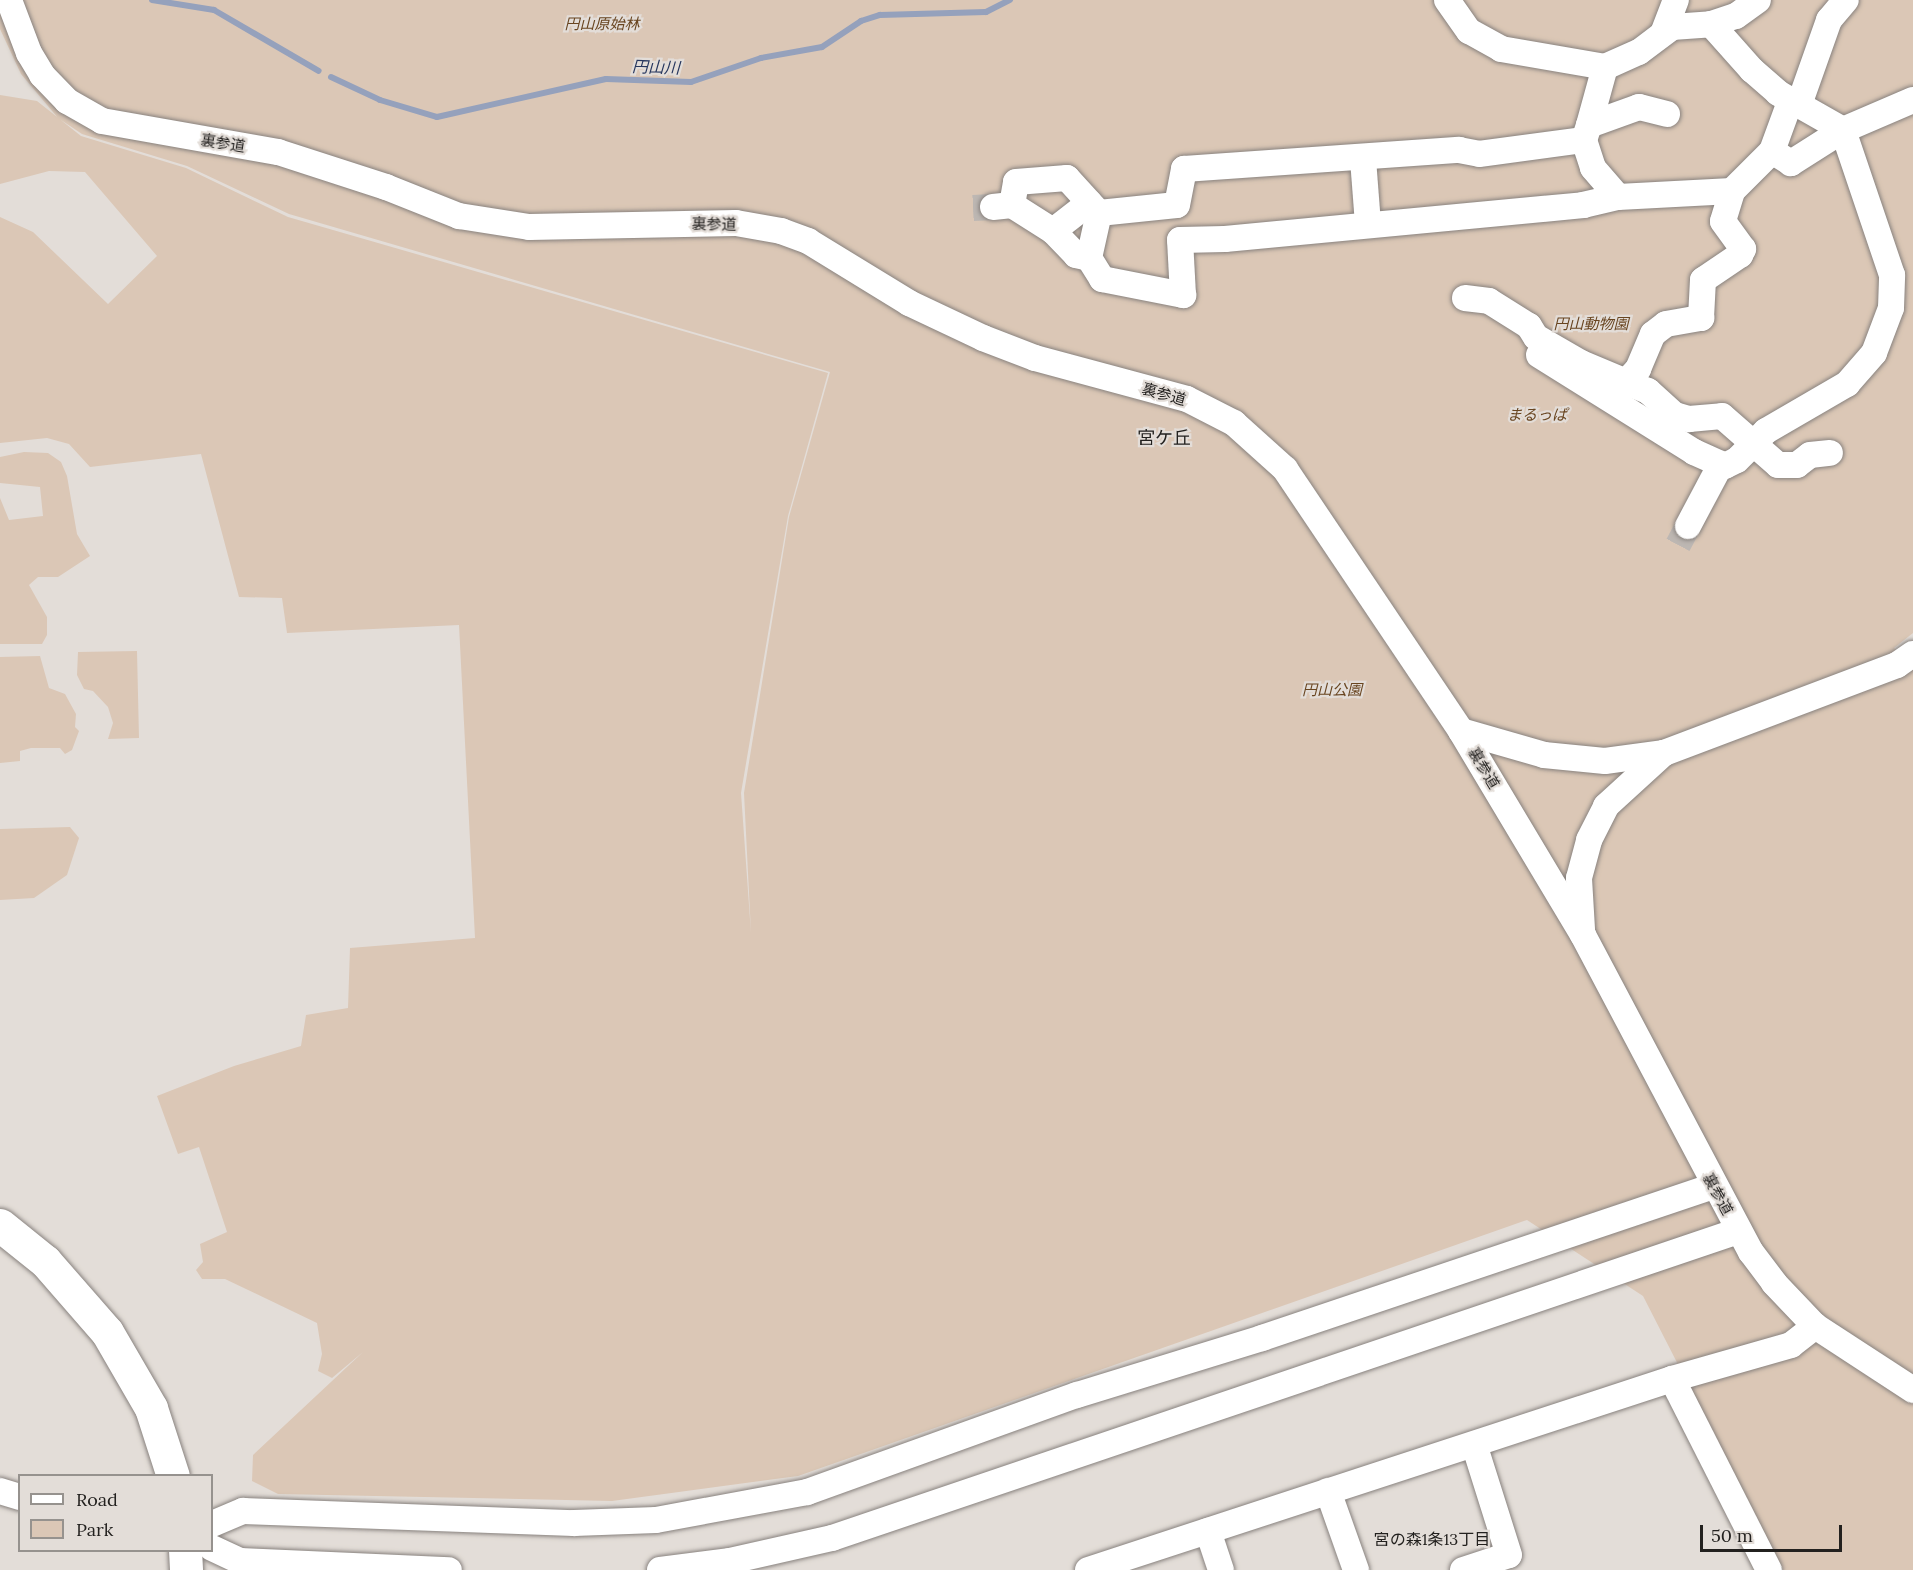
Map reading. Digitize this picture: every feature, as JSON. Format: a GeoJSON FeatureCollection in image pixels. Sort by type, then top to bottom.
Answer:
{"type":"FeatureCollection","features":[{"type":"Feature","properties":{"kind":"main road"},"geometry":{"type":"LineString","coordinates":[[0,1225],[45,1261],[107,1332],[151,1408],[172,1474]]}},
{"type":"Feature","properties":{"kind":"main road"},"geometry":{"type":"LineString","coordinates":[[185,1552],[186,1570]]}},
{"type":"Feature","properties":{"kind":"street","name":"裏参道"},"geometry":{"type":"LineString","coordinates":[[9,0],[29,53],[42,75],[67,101],[102,121],[279,152],[386,187],[459,216],[529,227],[736,223],[781,231],[808,241],[909,303],[983,339],[1035,358],[1187,399],[1234,423],[1285,469],[1461,731],[1583,935],[1738,1231],[1774,1283],[1815,1326],[1913,1390]]}},
{"type":"Feature","properties":{"kind":"street"},"geometry":{"type":"LineString","coordinates":[[1447,0],[1469,31],[1501,49],[1605,67],[1639,52],[1664,31],[1676,0]]}},
{"type":"Feature","properties":{"kind":"street"},"geometry":{"type":"LineString","coordinates":[[1664,31],[1711,24],[1736,16],[1758,0]]}},
{"type":"Feature","properties":{"kind":"street"},"geometry":{"type":"LineString","coordinates":[[1624,384],[1638,369],[1653,334],[1666,324],[1701,318],[1703,280],[1743,249],[1723,221],[1732,191],[1772,152],[1840,2]]}},
{"type":"Feature","properties":{"kind":"street"},"geometry":{"type":"LineString","coordinates":[[1539,355],[1694,452],[1721,464],[1737,460],[1752,442],[1847,384],[1874,353],[1886,329],[1892,308],[1892,274],[1842,130],[1752,70],[1711,24]]}},
{"type":"Feature","properties":{"kind":"street"},"geometry":{"type":"LineString","coordinates":[[1605,67],[1586,133],[1593,168],[1618,197]]}},
{"type":"Feature","properties":{"kind":"street"},"geometry":{"type":"LineString","coordinates":[[1772,152],[1791,163],[1842,130],[1913,100]]}},
{"type":"Feature","properties":{"kind":"street"},"geometry":{"type":"LineString","coordinates":[[1089,258],[1076,255],[1053,231],[1002,206],[1017,182],[1067,178],[1094,208],[1089,258],[1102,279],[1112,283],[1183,295],[1177,206],[1184,169],[1227,164],[1363,159],[1459,150],[1479,154],[1586,133],[1639,107],[1667,114]]}},
{"type":"Feature","properties":{"kind":"street"},"geometry":{"type":"LineString","coordinates":[[1363,159],[1368,224]]}},
{"type":"Feature","properties":{"kind":"street"},"geometry":{"type":"LineString","coordinates":[[1180,240],[1583,205],[1618,197],[1732,191]]}},
{"type":"Feature","properties":{"kind":"street"},"geometry":{"type":"LineString","coordinates":[[1053,231],[1094,208],[1177,206]]}},
{"type":"Feature","properties":{"kind":"street"},"geometry":{"type":"LineString","coordinates":[[1465,298],[1489,301],[1529,326],[1536,337],[1624,384],[1648,392],[1675,415],[1689,419],[1722,416],[1778,465],[1797,465],[1810,455],[1830,453]]}},
{"type":"Feature","properties":{"kind":"street"},"geometry":{"type":"LineString","coordinates":[[1688,526],[1721,464]]}},
{"type":"Feature","properties":{"kind":"street"},"geometry":{"type":"LineString","coordinates":[[1461,731],[1544,755],[1605,761],[1664,753],[1897,665],[1913,654]]}},
{"type":"Feature","properties":{"kind":"street"},"geometry":{"type":"LineString","coordinates":[[1583,935],[1579,878],[1588,840],[1606,806],[1630,780],[1664,753]]}},
{"type":"Feature","properties":{"kind":"street"},"geometry":{"type":"LineString","coordinates":[[213,1524],[243,1511],[574,1523],[656,1520],[796,1494],[1077,1395],[1262,1338],[1713,1186]]}},
{"type":"Feature","properties":{"kind":"street"},"geometry":{"type":"LineString","coordinates":[[660,1570],[672,1570],[832,1538],[1738,1231]]}},
{"type":"Feature","properties":{"kind":"street"},"geometry":{"type":"LineString","coordinates":[[1088,1570],[1672,1379],[1791,1345],[1815,1326]]}},
{"type":"Feature","properties":{"kind":"street"},"geometry":{"type":"LineString","coordinates":[[1672,1379],[1769,1570]]}},
{"type":"Feature","properties":{"kind":"street"},"geometry":{"type":"LineString","coordinates":[[1463,1570],[1509,1555],[1474,1444]]}},
{"type":"Feature","properties":{"kind":"street"},"geometry":{"type":"LineString","coordinates":[[0,1491],[18,1496]]}},
{"type":"Feature","properties":{"kind":"street"},"geometry":{"type":"LineString","coordinates":[[1328,1491],[1356,1570]]}},
{"type":"Feature","properties":{"kind":"street"},"geometry":{"type":"LineString","coordinates":[[1208,1531],[1221,1570]]}},
{"type":"Feature","properties":{"kind":"street"},"geometry":{"type":"LineString","coordinates":[[213,1548],[240,1561],[449,1570]]}},
{"type":"Feature","properties":{"kind":"green space","name":"円山公園"},"geometry":{"type":"Polygon","coordinates":[[[0,0],[1913,0],[1913,633],[1894,648],[1913,666],[1913,1570],[1783,1570],[1643,1296],[1527,1220],[798,1476],[612,1501],[278,1494],[252,1481],[253,1455],[363,1352],[332,1378],[318,1371],[322,1354],[317,1323],[225,1279],[202,1279],[196,1270],[203,1262],[200,1244],[227,1232],[199,1147],[178,1154],[157,1096],[234,1066],[301,1046],[306,1015],[348,1008],[350,948],[475,938],[459,625],[287,633],[282,598],[239,597],[201,454],[90,467],[69,444],[47,438],[0,443],[0,217],[33,232],[108,304],[157,256],[85,172],[49,171],[0,184],[0,95],[37,101],[57,117],[21,74],[0,29],[0,0]],[[60,120],[81,136],[186,168],[288,217],[828,373],[788,516],[741,793],[751,933],[744,793],[789,517],[830,372],[289,214],[187,166],[82,134],[60,120]]]}},
{"type":"Feature","properties":{"kind":"green space"},"geometry":{"type":"Polygon","coordinates":[[[24,452],[48,453],[61,462],[67,476],[77,534],[90,556],[58,577],[38,577],[29,585],[47,617],[47,635],[42,644],[0,644],[0,498],[9,520],[43,516],[40,487],[0,483],[0,457],[24,452]]]}},
{"type":"Feature","properties":{"kind":"green space"},"geometry":{"type":"Polygon","coordinates":[[[137,651],[139,738],[108,739],[113,723],[108,707],[93,691],[84,689],[77,675],[78,652],[137,651]]]}},
{"type":"Feature","properties":{"kind":"green space"},"geometry":{"type":"Polygon","coordinates":[[[40,656],[49,688],[65,694],[76,714],[75,727],[79,731],[72,750],[65,754],[60,748],[31,748],[20,751],[20,761],[0,763],[0,657],[40,656]]]}},
{"type":"Feature","properties":{"kind":"green space"},"geometry":{"type":"Polygon","coordinates":[[[70,827],[79,838],[67,875],[34,898],[0,900],[0,829],[70,827]]]}},
{"type":"Feature","properties":{"kind":"waterway","name":"円山川"},"geometry":{"type":"LineString","coordinates":[[152,0],[214,10],[319,71]]}},
{"type":"Feature","properties":{"kind":"waterway","name":"円山川"},"geometry":{"type":"LineString","coordinates":[[331,77],[380,100],[437,117],[606,79],[691,82],[761,58],[822,47],[861,21],[880,15],[986,12],[1010,0]]}},
{"type":"Feature","properties":{"kind":"tunnel"},"geometry":{"type":"LineString","coordinates":[[973,208],[993,207]]}},
{"type":"Feature","properties":{"kind":"tunnel"},"geometry":{"type":"LineString","coordinates":[[1678,545],[1688,526]]}},
{"type":"Feature","properties":{"kind":"district","name":"宮ケ丘"},"geometry":{"type":"Point","coordinates":[1164,438]}},
{"type":"Feature","properties":{"kind":"district","name":"宮の森1条13丁目"},"geometry":{"type":"Point","coordinates":[1432,1539]}},
{"type":"Feature","properties":{"kind":"park label","name":"円山原始林"},"geometry":{"type":"Point","coordinates":[602,24]}},
{"type":"Feature","properties":{"kind":"park label","name":"円山動物園"},"geometry":{"type":"Point","coordinates":[1591,324]}},
{"type":"Feature","properties":{"kind":"park label","name":"まるっぱ"},"geometry":{"type":"Point","coordinates":[1537,415]}}]}
